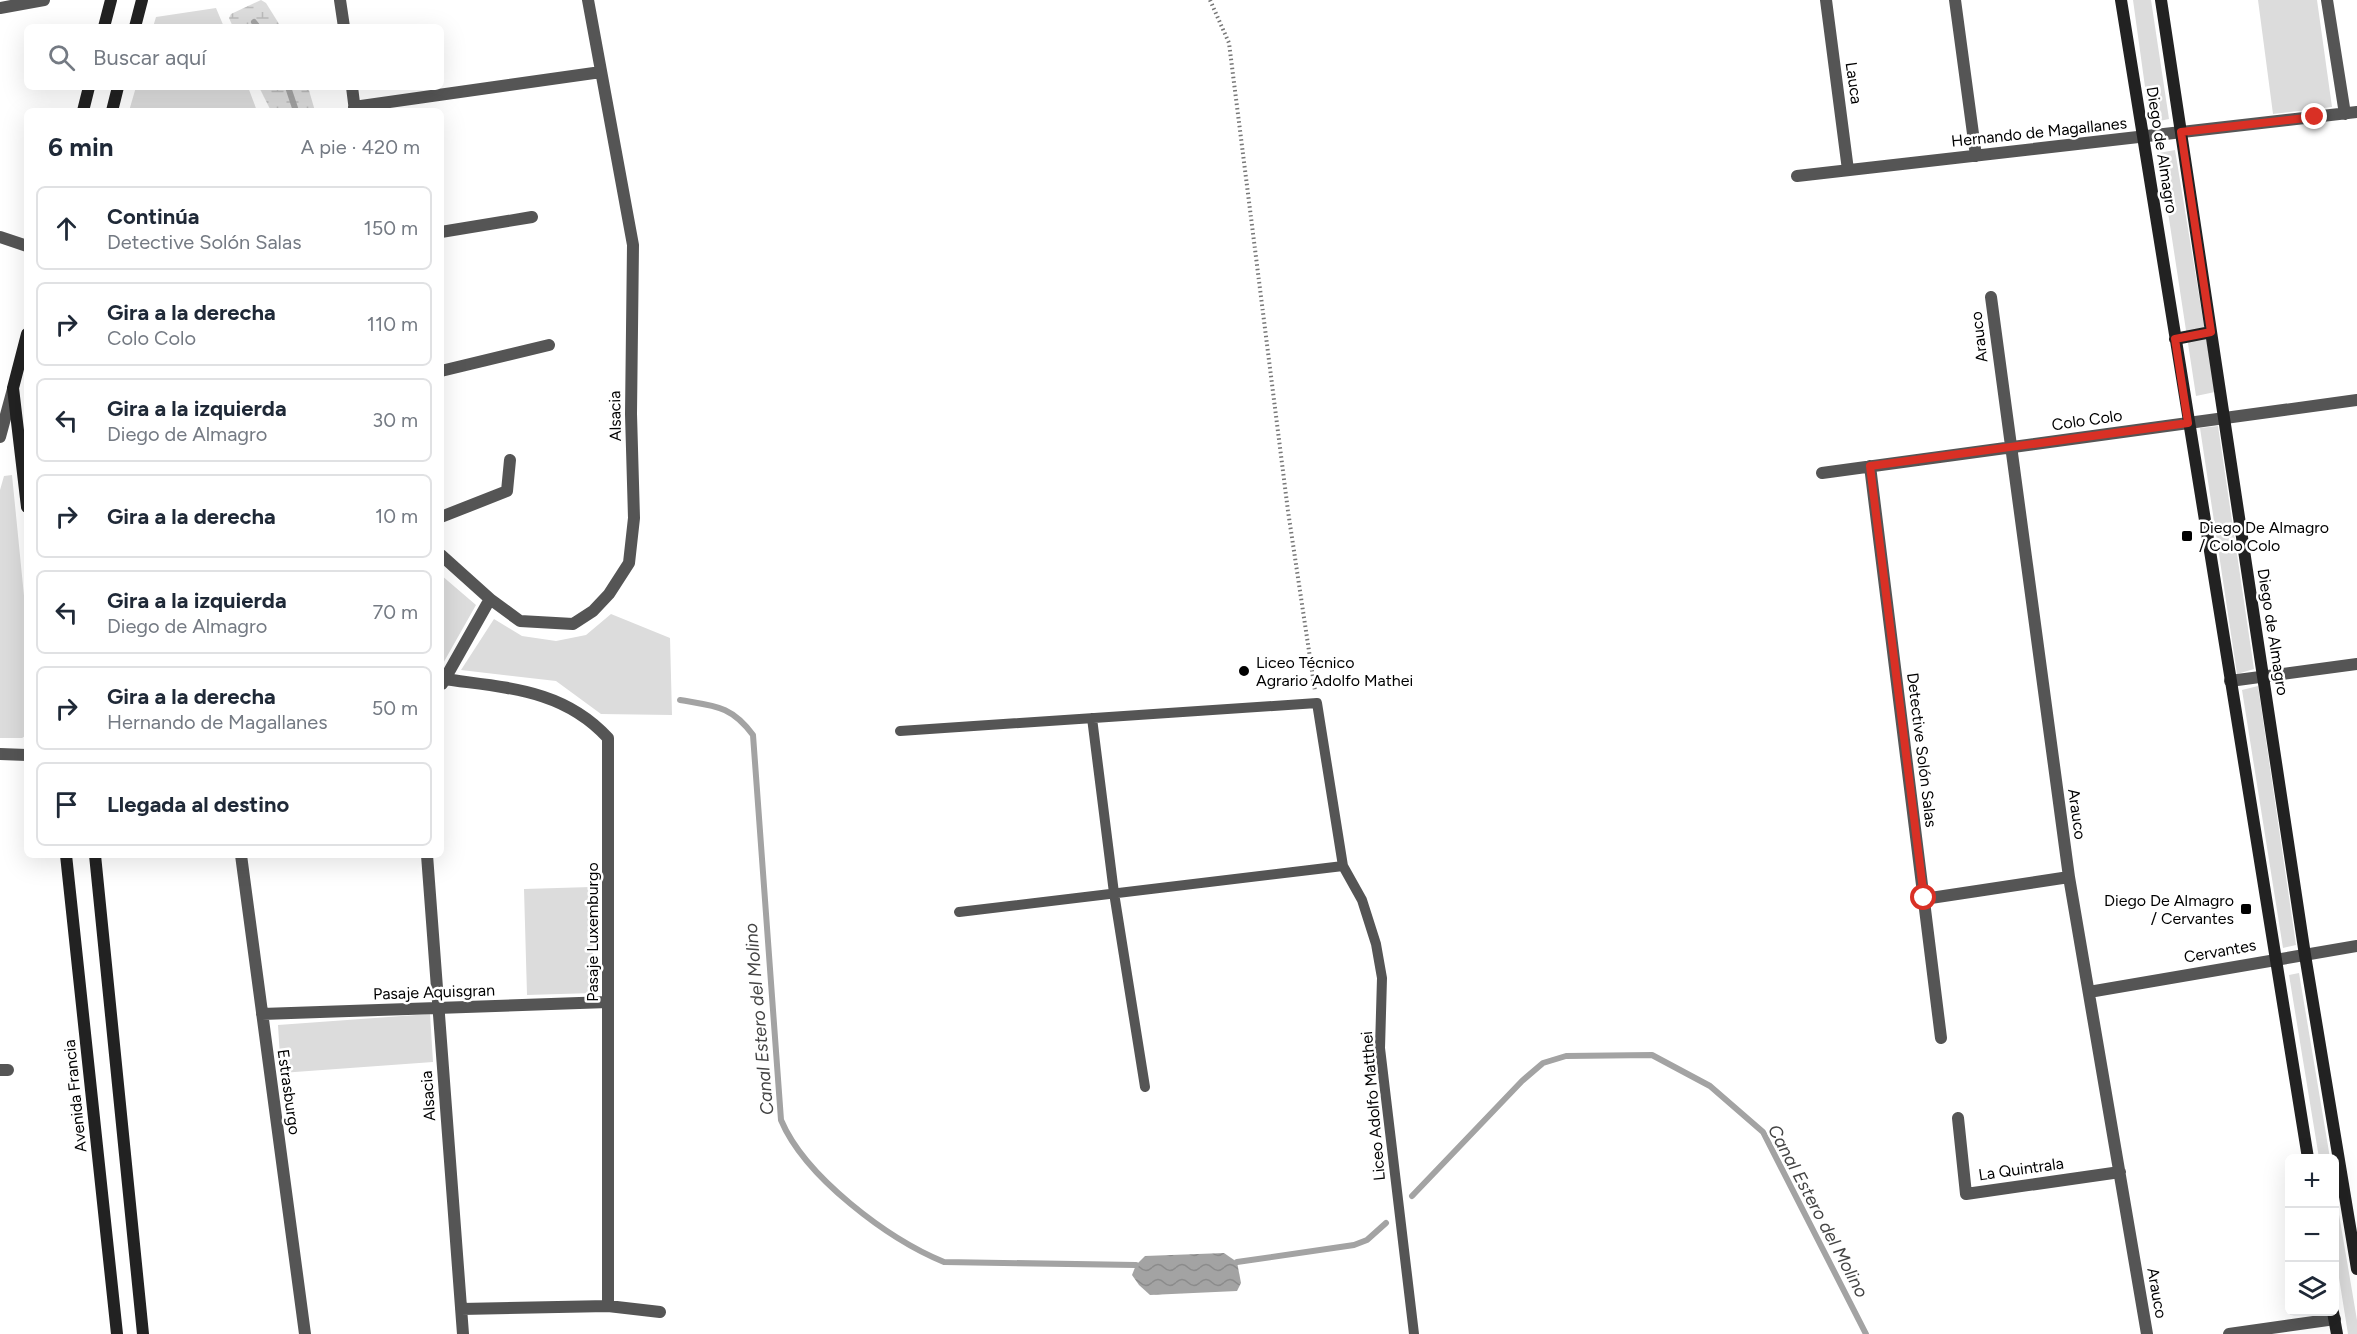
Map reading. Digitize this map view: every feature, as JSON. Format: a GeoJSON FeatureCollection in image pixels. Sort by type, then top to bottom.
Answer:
{"type":"FeatureCollection","features":[{"type":"Feature","properties":{"kind":"main road"},"geometry":{"type":"LineString","coordinates":[[105,24],[111,0]]}},
{"type":"Feature","properties":{"kind":"main road"},"geometry":{"type":"LineString","coordinates":[[136,24],[142,0]]}},
{"type":"Feature","properties":{"kind":"main road","name":"Diego de Almagro"},"geometry":{"type":"LineString","coordinates":[[2121,0],[2307,1154]]}},
{"type":"Feature","properties":{"kind":"main road","name":"Diego de Almagro"},"geometry":{"type":"LineString","coordinates":[[2161,0],[2305,955],[2357,1269]]}},
{"type":"Feature","properties":{"kind":"main road"},"geometry":{"type":"LineString","coordinates":[[84,108],[88,90]]}},
{"type":"Feature","properties":{"kind":"main road"},"geometry":{"type":"LineString","coordinates":[[113,108],[117,90]]}},
{"type":"Feature","properties":{"kind":"main road"},"geometry":{"type":"LineString","coordinates":[[2175,339],[2211,332]]}},
{"type":"Feature","properties":{"kind":"main road"},"geometry":{"type":"LineString","coordinates":[[24,346],[13,388],[24,482]]}},
{"type":"Feature","properties":{"kind":"main road","name":"Avenida Francia"},"geometry":{"type":"LineString","coordinates":[[66,858],[117,1334]]}},
{"type":"Feature","properties":{"kind":"main road"},"geometry":{"type":"LineString","coordinates":[[95,858],[143,1334]]}},
{"type":"Feature","properties":{"kind":"main road"},"geometry":{"type":"LineString","coordinates":[[2334,1316],[2337,1334]]}},
{"type":"Feature","properties":{"kind":"street"},"geometry":{"type":"LineString","coordinates":[[0,8],[44,0]]}},
{"type":"Feature","properties":{"kind":"street"},"geometry":{"type":"LineString","coordinates":[[340,0],[344,24]]}},
{"type":"Feature","properties":{"kind":"street","name":"Alsacia"},"geometry":{"type":"LineString","coordinates":[[444,558],[490,599],[520,621],[573,624],[593,611],[609,594],[628,562],[634,518],[631,414],[633,245],[588,0]]}},
{"type":"Feature","properties":{"kind":"street","name":"Lauca"},"geometry":{"type":"LineString","coordinates":[[1826,0],[1848,170]]}},
{"type":"Feature","properties":{"kind":"street"},"geometry":{"type":"LineString","coordinates":[[1954,0],[1976,156]]}},
{"type":"Feature","properties":{"kind":"street"},"geometry":{"type":"LineString","coordinates":[[2327,0],[2351,113]]}},
{"type":"Feature","properties":{"kind":"street"},"geometry":{"type":"LineString","coordinates":[[362,108],[601,72]]}},
{"type":"Feature","properties":{"kind":"street"},"geometry":{"type":"LineString","coordinates":[[352,90],[355,108]]}},
{"type":"Feature","properties":{"kind":"street","name":"Hernando de Magallanes"},"geometry":{"type":"LineString","coordinates":[[1797,176],[2351,113]]}},
{"type":"Feature","properties":{"kind":"street"},"geometry":{"type":"LineString","coordinates":[[444,232],[532,217]]}},
{"type":"Feature","properties":{"kind":"street"},"geometry":{"type":"LineString","coordinates":[[0,237],[24,245]]}},
{"type":"Feature","properties":{"kind":"street","name":"Arauco"},"geometry":{"type":"LineString","coordinates":[[1991,297],[2009,447],[2069,877],[2147,1334]]}},
{"type":"Feature","properties":{"kind":"street"},"geometry":{"type":"LineString","coordinates":[[444,370],[549,345]]}},
{"type":"Feature","properties":{"kind":"street"},"geometry":{"type":"LineString","coordinates":[[0,436],[13,388]]}},
{"type":"Feature","properties":{"kind":"street","name":"Colo Colo"},"geometry":{"type":"LineString","coordinates":[[1822,473],[2357,400]]}},
{"type":"Feature","properties":{"kind":"street"},"geometry":{"type":"LineString","coordinates":[[444,516],[507,491],[510,460]]}},
{"type":"Feature","properties":{"kind":"street","name":"Detective Solón Salas"},"geometry":{"type":"LineString","coordinates":[[1870,466],[1941,1038]]}},
{"type":"Feature","properties":{"kind":"street"},"geometry":{"type":"LineString","coordinates":[[444,680],[490,599]]}},
{"type":"Feature","properties":{"kind":"street"},"geometry":{"type":"LineString","coordinates":[[2230,681],[2357,664]]}},
{"type":"Feature","properties":{"kind":"street","name":"Pasaje Luxemburgo"},"geometry":{"type":"LineString","coordinates":[[444,682],[539,693],[590,718],[608,738],[608,1306]]}},
{"type":"Feature","properties":{"kind":"street"},"geometry":{"type":"LineString","coordinates":[[0,754],[24,755]]}},
{"type":"Feature","properties":{"kind":"street","name":"Estrasburgo"},"geometry":{"type":"LineString","coordinates":[[241,858],[305,1334]]}},
{"type":"Feature","properties":{"kind":"street","name":"Alsacia"},"geometry":{"type":"LineString","coordinates":[[427,858],[463,1334]]}},
{"type":"Feature","properties":{"kind":"street"},"geometry":{"type":"LineString","coordinates":[[1924,898],[2069,877]]}},
{"type":"Feature","properties":{"kind":"street","name":"Cervantes"},"geometry":{"type":"LineString","coordinates":[[2089,992],[2274,958],[2357,946]]}},
{"type":"Feature","properties":{"kind":"street","name":"Pasaje Aquisgran"},"geometry":{"type":"LineString","coordinates":[[262,1014],[608,1002]]}},
{"type":"Feature","properties":{"kind":"street","name":"La Quintrala"},"geometry":{"type":"LineString","coordinates":[[1958,1118],[1966,1194],[2120,1172]]}},
{"type":"Feature","properties":{"kind":"street"},"geometry":{"type":"LineString","coordinates":[[461,1309],[608,1306],[660,1312]]}},
{"type":"Feature","properties":{"kind":"street"},"geometry":{"type":"LineString","coordinates":[[2229,1334],[2328,1316]]}},
{"type":"Feature","properties":{"kind":"lane"},"geometry":{"type":"LineString","coordinates":[[900,731],[1317,703]]}},
{"type":"Feature","properties":{"kind":"lane","name":"Liceo Adolfo Matthei"},"geometry":{"type":"LineString","coordinates":[[1317,703],[1342,866],[1362,900],[1376,944],[1382,978],[1380,1048],[1413,1334]]}},
{"type":"Feature","properties":{"kind":"lane"},"geometry":{"type":"LineString","coordinates":[[1092,718],[1114,893],[1145,1087]]}},
{"type":"Feature","properties":{"kind":"lane"},"geometry":{"type":"LineString","coordinates":[[959,912],[1342,866]]}},
{"type":"Feature","properties":{"kind":"path"},"geometry":{"type":"LineString","coordinates":[[1210,0],[1229,43],[1288,511],[1317,703]]}},
{"type":"Feature","properties":{"kind":"green space"},"geometry":{"type":"Polygon","coordinates":[[[261,0],[266,3],[279,24],[232,24],[229,18],[231,14],[261,0]]]}},
{"type":"Feature","properties":{"kind":"green space"},"geometry":{"type":"Polygon","coordinates":[[[2133,0],[2151,0],[2169,119],[2150,123],[2133,0]]]}},
{"type":"Feature","properties":{"kind":"green space"},"geometry":{"type":"Polygon","coordinates":[[[2258,0],[2317,0],[2332,107],[2273,114],[2258,0]]]}},
{"type":"Feature","properties":{"kind":"green space"},"geometry":{"type":"Polygon","coordinates":[[[216,8],[223,24],[154,24],[156,17],[216,8]]]}},
{"type":"Feature","properties":{"kind":"green space"},"geometry":{"type":"Polygon","coordinates":[[[135,90],[249,90],[256,108],[130,108],[135,90]]]}},
{"type":"Feature","properties":{"kind":"green space"},"geometry":{"type":"Polygon","coordinates":[[[260,90],[309,90],[314,108],[270,108],[260,90]]]}},
{"type":"Feature","properties":{"kind":"green space"},"geometry":{"type":"Polygon","coordinates":[[[2175,150],[2215,392],[2196,396],[2159,153],[2175,150]]]}},
{"type":"Feature","properties":{"kind":"green space"},"geometry":{"type":"Polygon","coordinates":[[[2218,426],[2254,669],[2237,674],[2200,428],[2218,426]]]}},
{"type":"Feature","properties":{"kind":"green space"},"geometry":{"type":"Polygon","coordinates":[[[12,475],[24,596],[24,737],[22,738],[0,738],[0,490],[4,476],[12,475]]]}},
{"type":"Feature","properties":{"kind":"green space"},"geometry":{"type":"Polygon","coordinates":[[[444,578],[476,605],[444,662],[444,578]]]}},
{"type":"Feature","properties":{"kind":"green space"},"geometry":{"type":"Polygon","coordinates":[[[611,614],[670,638],[672,715],[601,714],[556,681],[461,670],[494,619],[522,636],[556,641],[586,635],[611,614]]]}},
{"type":"Feature","properties":{"kind":"green space"},"geometry":{"type":"Polygon","coordinates":[[[2258,686],[2296,945],[2283,948],[2242,690],[2258,686]]]}},
{"type":"Feature","properties":{"kind":"green space"},"geometry":{"type":"Polygon","coordinates":[[[591,887],[594,993],[527,995],[524,889],[591,887]]]}},
{"type":"Feature","properties":{"kind":"green space"},"geometry":{"type":"Polygon","coordinates":[[[2299,973],[2329,1154],[2318,1154],[2289,975],[2299,973]]]}},
{"type":"Feature","properties":{"kind":"green space"},"geometry":{"type":"Polygon","coordinates":[[[430,1014],[433,1062],[281,1073],[278,1025],[430,1014]]]}},
{"type":"Feature","properties":{"kind":"green space"},"geometry":{"type":"Polygon","coordinates":[[[2339,1214],[2357,1320],[2357,1334],[2348,1334],[2339,1278],[2339,1214]]]}},
{"type":"Feature","properties":{"kind":"water"},"geometry":{"type":"Polygon","coordinates":[[[1224,1253],[1237,1262],[1241,1283],[1237,1291],[1150,1295],[1132,1275],[1136,1265],[1145,1256],[1224,1253]]]}},
{"type":"Feature","properties":{"kind":"waterway","name":"Canal Estero del Molino"},"geometry":{"type":"LineString","coordinates":[[289,90],[295,108]]}},
{"type":"Feature","properties":{"kind":"waterway","name":"Canal Estero del Molino"},"geometry":{"type":"LineString","coordinates":[[680,700],[721,708],[737,718],[753,735],[781,1120],[793,1142],[809,1163],[850,1204],[874,1222],[922,1252],[944,1262],[1136,1265]]}},
{"type":"Feature","properties":{"kind":"waterway","name":"Canal Estero del Molino"},"geometry":{"type":"LineString","coordinates":[[1412,1196],[1522,1081],[1543,1063],[1566,1056],[1652,1055],[1710,1086],[1763,1132],[1866,1334]]}},
{"type":"Feature","properties":{"kind":"waterway","name":"Canal Estero del Molino"},"geometry":{"type":"LineString","coordinates":[[1237,1262],[1354,1245],[1367,1240],[1386,1223]]}},
{"type":"Feature","properties":{"kind":"place","name":"Diego De Almagro / Colo Colo"},"geometry":{"type":"Point","coordinates":[2187,536]}},
{"type":"Feature","properties":{"kind":"place","name":"Liceo Técnico Agrario Adolfo Mathei"},"geometry":{"type":"Point","coordinates":[1244,671]}},
{"type":"Feature","properties":{"kind":"place","name":"Diego De Almagro / Cervantes"},"geometry":{"type":"Point","coordinates":[2246,909]}},
{"type":"Feature","properties":{"kind":"route"},"geometry":{"type":"LineString","coordinates":[[1924,898],[1870,466],[2188,423],[2175,339],[2211,332],[2181,132],[2315,117]]}}]}
